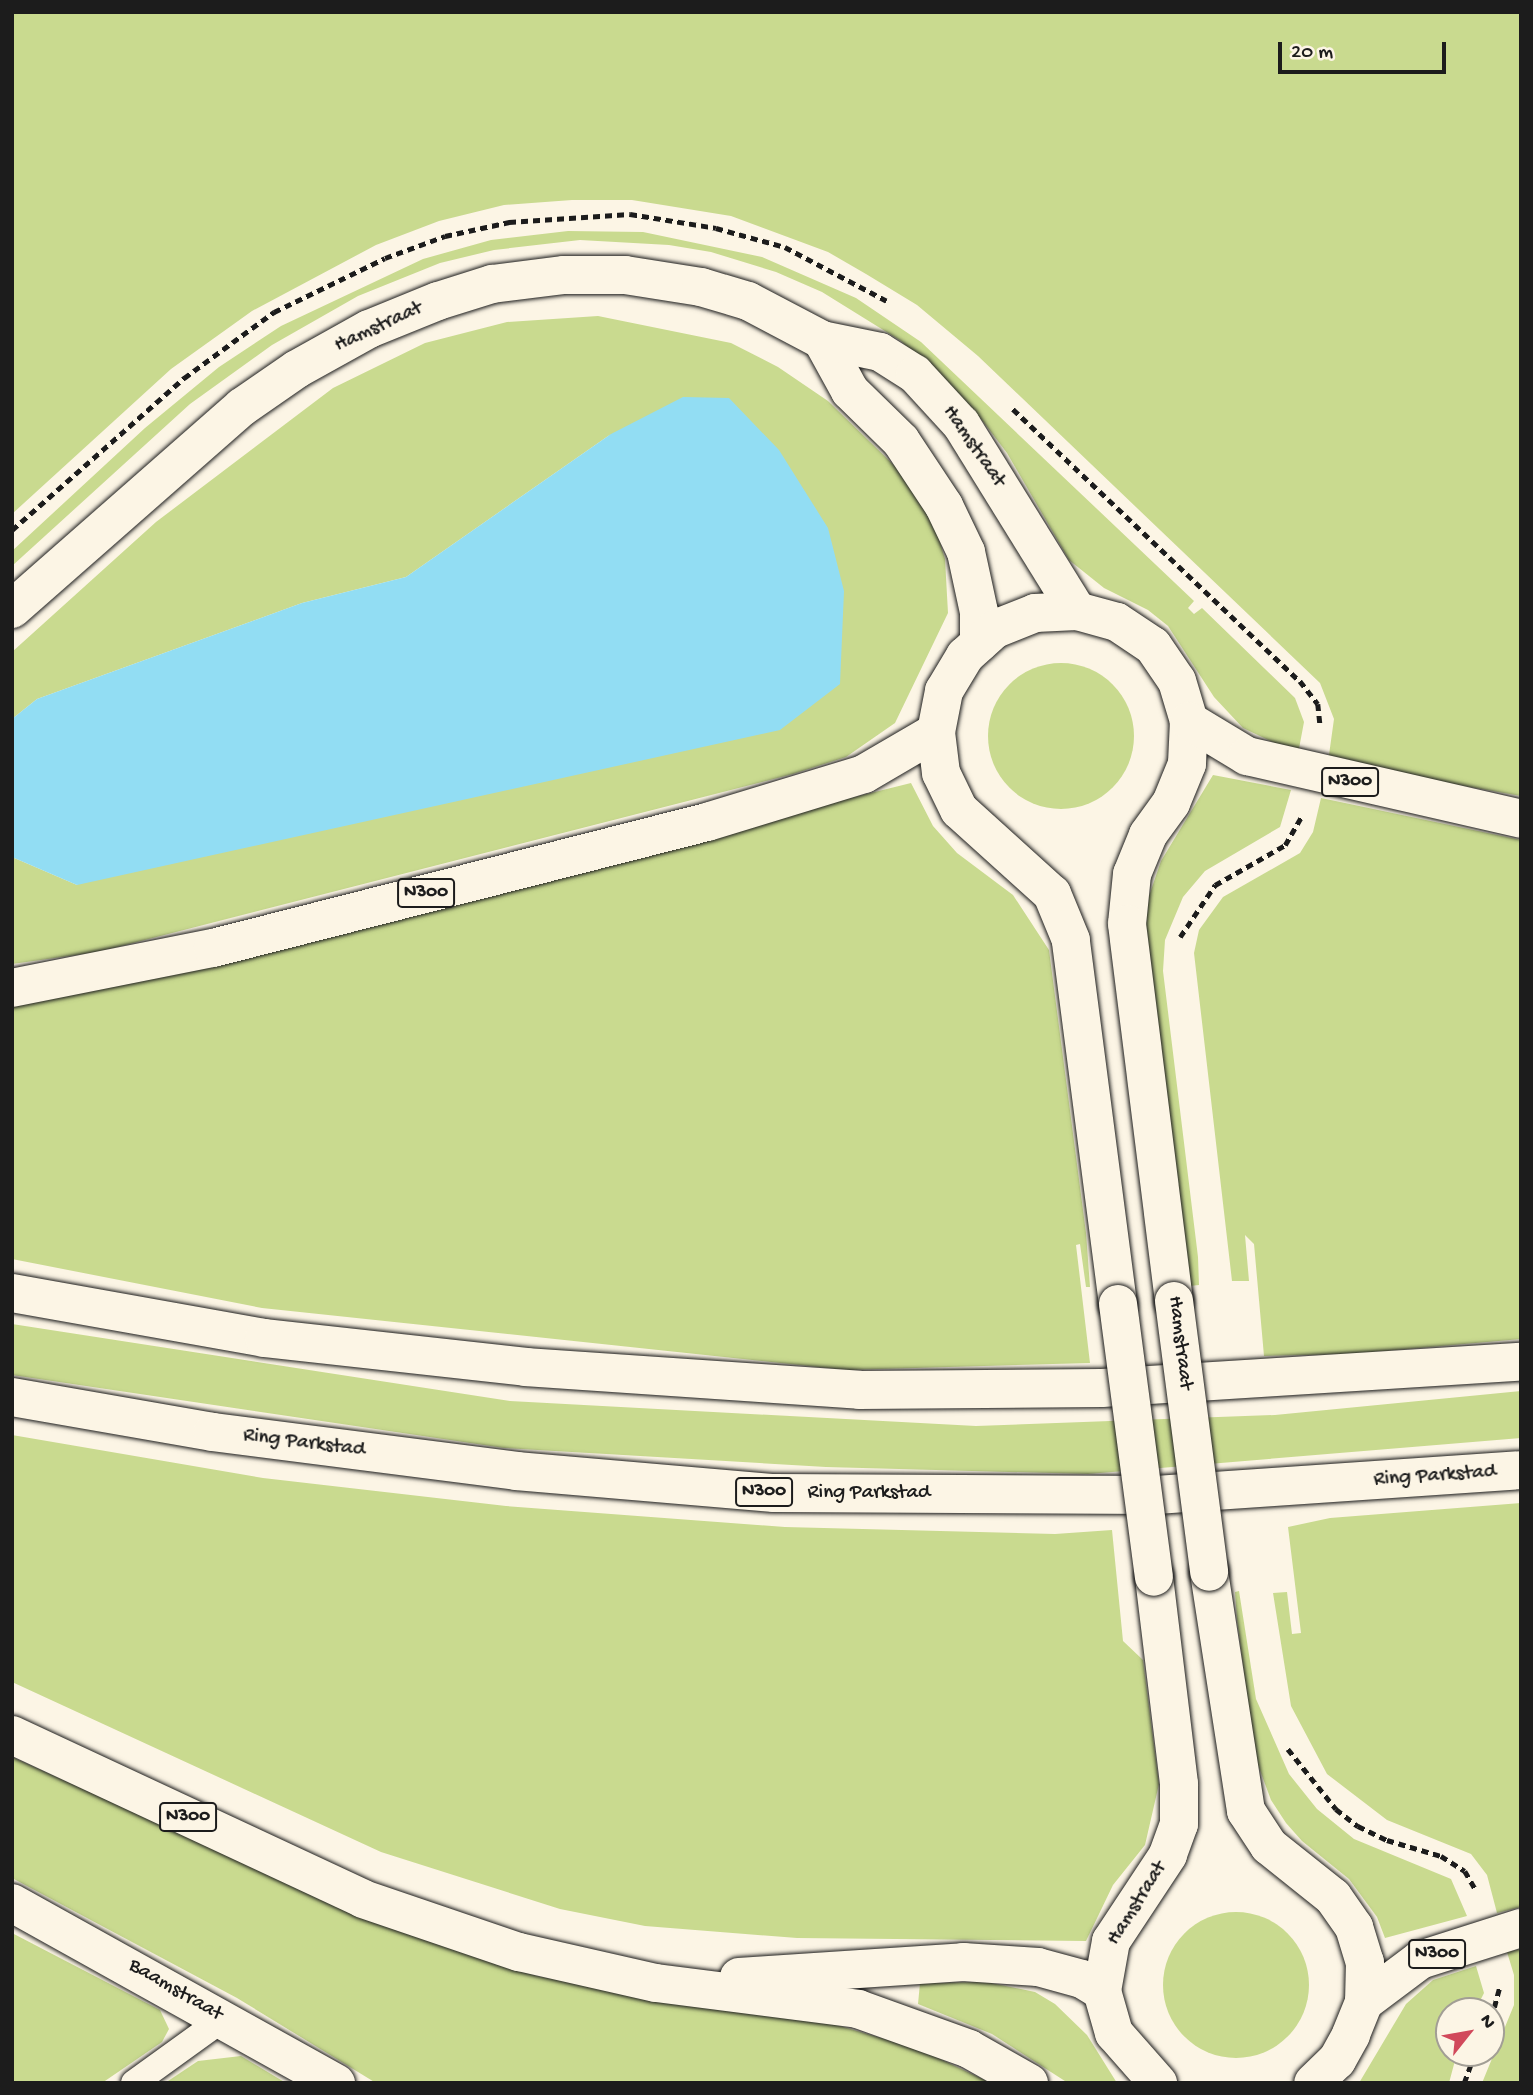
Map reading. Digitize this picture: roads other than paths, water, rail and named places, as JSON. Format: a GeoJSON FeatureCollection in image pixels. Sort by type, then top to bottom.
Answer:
{"type":"FeatureCollection","features":[{"type":"Feature","properties":{"kind":"main road","name":"Hamstraat"},"geometry":{"type":"LineString","coordinates":[[12,609],[242,407],[297,369],[369,329],[438,301],[492,284],[564,275],[625,275],[701,287],[748,301],[822,340],[880,352],[915,374],[938,397],[968,435],[1077,611]]}},
{"type":"Feature","properties":{"kind":"main road"},"geometry":{"type":"LineString","coordinates":[[822,340],[850,391],[901,441],[944,506],[965,552],[979,612],[979,643]]}},
{"type":"Feature","properties":{"kind":"main road","name":"Hamstraat"},"geometry":{"type":"LineString","coordinates":[[1158,2083],[1114,2033],[1102,1991],[1111,1941],[1168,1855],[1178,1824],[1179,1784],[1071,940],[1052,894],[959,810],[941,773],[936,732],[944,691],[965,656],[995,629],[1035,612],[1077,611],[1117,622],[1153,646],[1177,681],[1189,721],[1187,764],[1171,803],[1148,835],[1132,874],[1127,924],[1209,1572],[1247,1811],[1269,1846],[1333,1897],[1354,1927],[1366,1962],[1364,2002],[1337,2060],[1313,2083]]}},
{"type":"Feature","properties":{"kind":"main road","name":"N300"},"geometry":{"type":"LineString","coordinates":[[1189,721],[1247,756],[1521,819]]}},
{"type":"Feature","properties":{"kind":"main road","name":"N300"},"geometry":{"type":"LineString","coordinates":[[12,988],[213,948],[707,822],[864,774],[936,732]]}},
{"type":"Feature","properties":{"kind":"main road"},"geometry":{"type":"LineString","coordinates":[[12,1293],[278,1339],[525,1367],[859,1390],[1102,1388],[1521,1362]]}},
{"type":"Feature","properties":{"kind":"main road","name":"Ring Parkstad"},"geometry":{"type":"LineString","coordinates":[[12,1397],[213,1432],[516,1471],[774,1493],[1156,1495],[1521,1470]]}},
{"type":"Feature","properties":{"kind":"main road","name":"N300"},"geometry":{"type":"LineString","coordinates":[[12,1735],[363,1899],[519,1952],[656,1983],[858,2009],[969,2049],[1029,2083]]}},
{"type":"Feature","properties":{"kind":"main road","name":"Baamstraat"},"geometry":{"type":"LineString","coordinates":[[12,1903],[224,2018],[336,2083]]}},
{"type":"Feature","properties":{"kind":"main road","name":"N300"},"geometry":{"type":"LineString","coordinates":[[1364,2002],[1420,1960],[1505,1932]]}},
{"type":"Feature","properties":{"kind":"main road","name":"N300"},"geometry":{"type":"LineString","coordinates":[[656,1983],[963,1962],[1038,1967],[1082,1979],[1102,1991]]}},
{"type":"Feature","properties":{"kind":"lane"},"geometry":{"type":"LineString","coordinates":[[134,2083],[224,2018]]}},
{"type":"Feature","properties":{"kind":"water"},"geometry":{"type":"Polygon","coordinates":[[[683,397],[729,398],[779,450],[828,528],[844,591],[840,684],[780,730],[77,885],[12,857],[12,719],[37,699],[302,603],[406,577],[611,434],[683,397]]]}}]}
